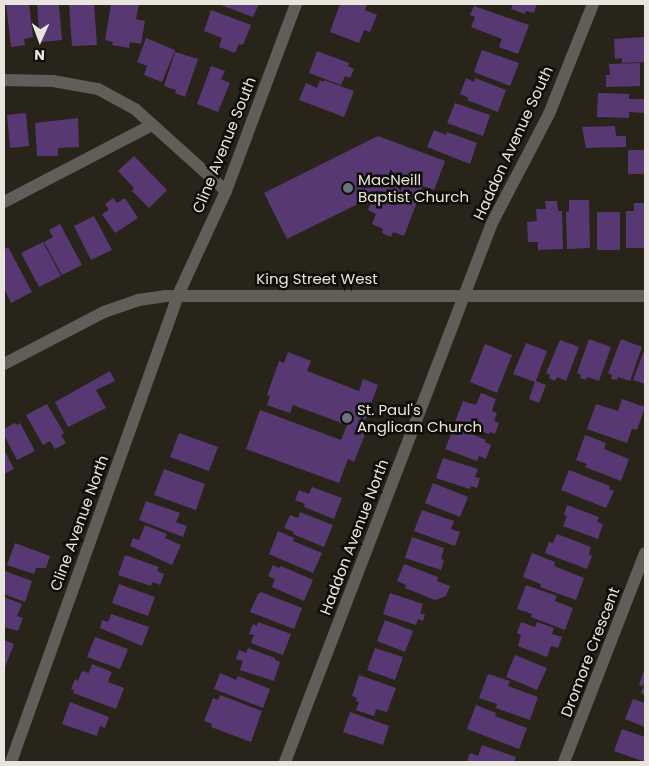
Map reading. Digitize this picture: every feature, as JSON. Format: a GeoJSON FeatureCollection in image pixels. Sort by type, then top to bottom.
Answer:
{"type":"FeatureCollection","features":[{"type":"Feature","properties":{"kind":"street","name":"Cline Avenue South"},"geometry":{"type":"LineString","coordinates":[[178,295],[226,192],[296,4]]}},
{"type":"Feature","properties":{"kind":"street","name":"Haddon Avenue South"},"geometry":{"type":"LineString","coordinates":[[464,296],[492,224],[548,114],[593,4]]}},
{"type":"Feature","properties":{"kind":"street"},"geometry":{"type":"LineString","coordinates":[[4,80],[53,81],[98,89],[135,109],[226,192]]}},
{"type":"Feature","properties":{"kind":"street"},"geometry":{"type":"LineString","coordinates":[[4,202],[152,125]]}},
{"type":"Feature","properties":{"kind":"street","name":"King Street West"},"geometry":{"type":"LineString","coordinates":[[4,364],[104,312],[138,300],[178,295],[645,296]]}},
{"type":"Feature","properties":{"kind":"street","name":"Cline Avenue North"},"geometry":{"type":"LineString","coordinates":[[11,762],[178,295]]}},
{"type":"Feature","properties":{"kind":"street","name":"Haddon Avenue North"},"geometry":{"type":"LineString","coordinates":[[285,762],[464,296]]}},
{"type":"Feature","properties":{"kind":"street","name":"Dromore Crescent"},"geometry":{"type":"LineString","coordinates":[[564,762],[645,553]]}},
{"type":"Feature","properties":{"kind":"building"},"geometry":{"type":"Polygon","coordinates":[[[6,4],[29,4],[33,37],[24,39],[25,45],[11,47],[6,4]]]}},
{"type":"Feature","properties":{"kind":"building"},"geometry":{"type":"Polygon","coordinates":[[[69,4],[94,4],[97,45],[72,46],[69,4]]]}},
{"type":"Feature","properties":{"kind":"building"},"geometry":{"type":"Polygon","coordinates":[[[111,4],[139,4],[136,19],[145,21],[141,44],[130,42],[129,48],[112,45],[113,42],[105,40],[111,4]]]}},
{"type":"Feature","properties":{"kind":"building"},"geometry":{"type":"Polygon","coordinates":[[[218,4],[259,4],[253,17],[218,4]]]}},
{"type":"Feature","properties":{"kind":"building"},"geometry":{"type":"Polygon","coordinates":[[[340,4],[367,4],[365,10],[377,15],[370,32],[364,30],[359,43],[330,32],[340,4]]]}},
{"type":"Feature","properties":{"kind":"building"},"geometry":{"type":"Polygon","coordinates":[[[513,4],[537,4],[534,13],[526,11],[525,14],[511,9],[513,4]]]}},
{"type":"Feature","properties":{"kind":"building"},"geometry":{"type":"Polygon","coordinates":[[[37,5],[59,5],[62,40],[40,42],[37,5]]]}},
{"type":"Feature","properties":{"kind":"building"},"geometry":{"type":"Polygon","coordinates":[[[474,6],[529,25],[518,54],[499,47],[502,39],[471,27],[475,17],[470,15],[474,6]]]}},
{"type":"Feature","properties":{"kind":"building"},"geometry":{"type":"Polygon","coordinates":[[[211,10],[251,25],[243,45],[239,44],[235,53],[219,47],[222,38],[204,31],[211,10]]]}},
{"type":"Feature","properties":{"kind":"building"},"geometry":{"type":"Polygon","coordinates":[[[645,37],[645,62],[622,63],[622,58],[615,59],[614,39],[645,37]]]}},
{"type":"Feature","properties":{"kind":"building"},"geometry":{"type":"Polygon","coordinates":[[[146,38],[175,50],[162,82],[144,75],[147,66],[137,62],[146,38]]]}},
{"type":"Feature","properties":{"kind":"building"},"geometry":{"type":"Polygon","coordinates":[[[482,50],[519,63],[510,86],[474,72],[482,50]]]}},
{"type":"Feature","properties":{"kind":"building"},"geometry":{"type":"Polygon","coordinates":[[[317,51],[349,63],[348,66],[354,69],[350,78],[345,76],[341,85],[309,73],[317,51]]]}},
{"type":"Feature","properties":{"kind":"building"},"geometry":{"type":"Polygon","coordinates":[[[175,52],[198,59],[185,97],[175,93],[176,90],[164,86],[175,52]]]}},
{"type":"Feature","properties":{"kind":"building"},"geometry":{"type":"Polygon","coordinates":[[[640,63],[640,86],[606,87],[606,75],[610,75],[609,64],[640,63]]]}},
{"type":"Feature","properties":{"kind":"building"},"geometry":{"type":"Polygon","coordinates":[[[211,66],[225,71],[221,79],[230,83],[218,112],[197,104],[211,66]]]}},
{"type":"Feature","properties":{"kind":"building"},"geometry":{"type":"Polygon","coordinates":[[[466,78],[474,82],[475,78],[506,90],[498,112],[467,100],[469,98],[460,94],[466,78]]]}},
{"type":"Feature","properties":{"kind":"building"},"geometry":{"type":"Polygon","coordinates":[[[320,80],[354,91],[344,117],[299,100],[306,83],[317,88],[320,80]]]}},
{"type":"Feature","properties":{"kind":"building"},"geometry":{"type":"Polygon","coordinates":[[[598,93],[629,94],[629,99],[645,99],[645,113],[629,112],[629,118],[597,117],[598,93]]]}},
{"type":"Feature","properties":{"kind":"building"},"geometry":{"type":"Polygon","coordinates":[[[455,103],[490,115],[483,136],[447,123],[455,103]]]}},
{"type":"Feature","properties":{"kind":"building"},"geometry":{"type":"Polygon","coordinates":[[[26,113],[29,146],[10,148],[7,115],[26,113]]]}},
{"type":"Feature","properties":{"kind":"building"},"geometry":{"type":"Polygon","coordinates":[[[78,118],[79,147],[58,148],[58,156],[37,156],[35,123],[78,118]]]}},
{"type":"Feature","properties":{"kind":"building"},"geometry":{"type":"Polygon","coordinates":[[[615,126],[616,136],[626,136],[626,147],[586,148],[582,127],[615,126]]]}},
{"type":"Feature","properties":{"kind":"building"},"geometry":{"type":"Polygon","coordinates":[[[434,130],[446,135],[447,132],[477,143],[470,164],[427,147],[434,130]]]}},
{"type":"Feature","properties":{"kind":"building","name":"MacNeill Baptist Church"},"geometry":{"type":"Polygon","coordinates":[[[378,136],[445,161],[434,190],[423,186],[404,236],[393,232],[391,237],[382,233],[383,229],[372,224],[376,214],[368,210],[372,200],[368,199],[287,239],[264,193],[378,136]]]}},
{"type":"Feature","properties":{"kind":"building"},"geometry":{"type":"Polygon","coordinates":[[[628,150],[645,150],[645,174],[628,174],[628,150]]]}},
{"type":"Feature","properties":{"kind":"building"},"geometry":{"type":"Polygon","coordinates":[[[134,156],[167,190],[149,208],[132,191],[134,188],[118,171],[134,156]]]}},
{"type":"Feature","properties":{"kind":"building"},"geometry":{"type":"Polygon","coordinates":[[[113,198],[117,203],[125,198],[138,218],[115,233],[102,214],[109,210],[105,204],[113,198]]]}},
{"type":"Feature","properties":{"kind":"building"},"geometry":{"type":"Polygon","coordinates":[[[569,200],[589,200],[590,248],[567,249],[566,212],[569,212],[569,200]]]}},
{"type":"Feature","properties":{"kind":"building"},"geometry":{"type":"Polygon","coordinates":[[[545,201],[557,201],[558,211],[562,211],[563,249],[538,250],[538,242],[528,242],[527,222],[537,221],[536,209],[546,209],[545,201]]]}},
{"type":"Feature","properties":{"kind":"building"},"geometry":{"type":"Polygon","coordinates":[[[634,203],[644,203],[645,248],[626,248],[626,211],[634,211],[634,203]]]}},
{"type":"Feature","properties":{"kind":"building"},"geometry":{"type":"Polygon","coordinates":[[[597,212],[620,212],[620,250],[597,250],[597,212]]]}},
{"type":"Feature","properties":{"kind":"building"},"geometry":{"type":"Polygon","coordinates":[[[94,216],[112,250],[91,260],[74,226],[94,216]]]}},
{"type":"Feature","properties":{"kind":"building"},"geometry":{"type":"Polygon","coordinates":[[[60,224],[82,265],[62,275],[44,242],[53,237],[49,230],[60,224]]]}},
{"type":"Feature","properties":{"kind":"building"},"geometry":{"type":"Polygon","coordinates":[[[43,242],[61,276],[39,287],[21,253],[43,242]]]}},
{"type":"Feature","properties":{"kind":"building"},"geometry":{"type":"Polygon","coordinates":[[[8,247],[32,292],[11,303],[4,288],[4,250],[8,247]]]}},
{"type":"Feature","properties":{"kind":"building"},"geometry":{"type":"Polygon","coordinates":[[[589,339],[611,347],[599,381],[587,377],[586,380],[580,378],[581,375],[577,373],[589,339]]]}},
{"type":"Feature","properties":{"kind":"building"},"geometry":{"type":"Polygon","coordinates":[[[621,339],[642,347],[630,381],[618,377],[617,380],[611,379],[612,375],[608,373],[621,339]]]}},
{"type":"Feature","properties":{"kind":"building"},"geometry":{"type":"Polygon","coordinates":[[[560,340],[579,347],[566,381],[557,377],[555,381],[549,378],[550,375],[546,373],[560,340]]]}},
{"type":"Feature","properties":{"kind":"building"},"geometry":{"type":"Polygon","coordinates":[[[526,343],[547,351],[536,381],[546,385],[539,403],[529,399],[535,382],[513,374],[526,343]]]}},
{"type":"Feature","properties":{"kind":"building"},"geometry":{"type":"Polygon","coordinates":[[[485,344],[512,355],[497,393],[470,382],[485,344]]]}},
{"type":"Feature","properties":{"kind":"building"},"geometry":{"type":"Polygon","coordinates":[[[645,348],[645,384],[633,380],[645,348]]]}},
{"type":"Feature","properties":{"kind":"building","name":"St. Paul's Anglican Church"},"geometry":{"type":"Polygon","coordinates":[[[288,352],[311,361],[307,371],[359,391],[363,379],[378,385],[364,423],[369,424],[354,462],[348,459],[339,483],[246,449],[260,410],[341,440],[347,425],[293,405],[290,413],[267,405],[270,396],[267,395],[279,361],[284,363],[288,352]]]}},
{"type":"Feature","properties":{"kind":"building"},"geometry":{"type":"Polygon","coordinates":[[[110,371],[115,381],[96,390],[106,408],[68,427],[55,402],[110,371]]]}},
{"type":"Feature","properties":{"kind":"building"},"geometry":{"type":"Polygon","coordinates":[[[481,393],[496,399],[492,411],[497,413],[494,421],[499,423],[495,434],[490,432],[489,434],[455,422],[463,401],[476,405],[481,393]]]}},
{"type":"Feature","properties":{"kind":"building"},"geometry":{"type":"Polygon","coordinates":[[[622,399],[645,407],[637,430],[632,429],[627,443],[587,429],[596,404],[618,411],[622,399]]]}},
{"type":"Feature","properties":{"kind":"building"},"geometry":{"type":"Polygon","coordinates":[[[47,404],[64,433],[61,435],[66,443],[55,449],[50,441],[43,445],[26,415],[47,404]]]}},
{"type":"Feature","properties":{"kind":"building"},"geometry":{"type":"Polygon","coordinates":[[[15,423],[17,425],[20,423],[35,451],[17,460],[4,435],[4,429],[15,423]]]}},
{"type":"Feature","properties":{"kind":"building"},"geometry":{"type":"Polygon","coordinates":[[[454,427],[486,440],[485,442],[491,445],[486,459],[479,456],[477,461],[445,449],[454,427]]]}},
{"type":"Feature","properties":{"kind":"building"},"geometry":{"type":"Polygon","coordinates":[[[179,433],[218,447],[209,471],[170,457],[179,433]]]}},
{"type":"Feature","properties":{"kind":"building"},"geometry":{"type":"Polygon","coordinates":[[[585,435],[606,443],[604,449],[629,459],[621,481],[585,467],[587,464],[576,460],[585,435]]]}},
{"type":"Feature","properties":{"kind":"building"},"geometry":{"type":"Polygon","coordinates":[[[4,450],[14,469],[4,474],[4,450]]]}},
{"type":"Feature","properties":{"kind":"building"},"geometry":{"type":"Polygon","coordinates":[[[443,458],[478,469],[475,477],[480,478],[477,488],[471,486],[470,489],[436,478],[443,458]]]}},
{"type":"Feature","properties":{"kind":"building"},"geometry":{"type":"Polygon","coordinates":[[[164,469],[205,484],[196,510],[154,495],[164,469]]]}},
{"type":"Feature","properties":{"kind":"building"},"geometry":{"type":"Polygon","coordinates":[[[569,470],[610,486],[609,489],[614,491],[606,508],[561,490],[569,470]]]}},
{"type":"Feature","properties":{"kind":"building"},"geometry":{"type":"Polygon","coordinates":[[[433,483],[468,497],[460,517],[425,503],[433,483]]]}},
{"type":"Feature","properties":{"kind":"building"},"geometry":{"type":"Polygon","coordinates":[[[312,487],[342,498],[334,519],[304,507],[305,504],[295,500],[299,490],[309,494],[312,487]]]}},
{"type":"Feature","properties":{"kind":"building"},"geometry":{"type":"Polygon","coordinates":[[[146,501],[180,513],[176,522],[187,526],[183,537],[139,520],[146,501]]]}},
{"type":"Feature","properties":{"kind":"building"},"geometry":{"type":"Polygon","coordinates":[[[567,505],[599,517],[597,522],[603,524],[598,539],[563,526],[567,516],[564,515],[567,505]]]}},
{"type":"Feature","properties":{"kind":"building"},"geometry":{"type":"Polygon","coordinates":[[[422,510],[454,521],[451,529],[460,532],[455,546],[414,531],[422,510]]]}},
{"type":"Feature","properties":{"kind":"building"},"geometry":{"type":"Polygon","coordinates":[[[300,512],[333,525],[324,547],[293,534],[294,532],[284,528],[290,515],[298,518],[300,512]]]}},
{"type":"Feature","properties":{"kind":"building"},"geometry":{"type":"Polygon","coordinates":[[[145,525],[167,534],[165,538],[181,545],[172,565],[130,546],[133,538],[139,540],[145,525]]]}},
{"type":"Feature","properties":{"kind":"building"},"geometry":{"type":"Polygon","coordinates":[[[278,531],[294,538],[293,541],[322,553],[313,573],[269,554],[278,531]]]}},
{"type":"Feature","properties":{"kind":"building"},"geometry":{"type":"Polygon","coordinates":[[[557,534],[591,547],[589,554],[592,556],[587,569],[545,553],[549,542],[553,543],[557,534]]]}},
{"type":"Feature","properties":{"kind":"building"},"geometry":{"type":"Polygon","coordinates":[[[412,537],[444,548],[441,559],[444,560],[441,570],[405,558],[412,537]]]}},
{"type":"Feature","properties":{"kind":"building"},"geometry":{"type":"Polygon","coordinates":[[[15,543],[50,556],[46,568],[36,568],[34,574],[7,565],[15,543]]]}},
{"type":"Feature","properties":{"kind":"building"},"geometry":{"type":"Polygon","coordinates":[[[532,553],[555,562],[554,566],[584,578],[576,600],[540,587],[541,584],[523,577],[532,553]]]}},
{"type":"Feature","properties":{"kind":"building"},"geometry":{"type":"Polygon","coordinates":[[[125,555],[159,567],[157,571],[164,574],[160,585],[153,582],[151,586],[118,575],[125,555]]]}},
{"type":"Feature","properties":{"kind":"building"},"geometry":{"type":"Polygon","coordinates":[[[404,564],[438,577],[437,581],[450,586],[446,596],[435,600],[405,588],[406,585],[397,581],[404,564]]]}},
{"type":"Feature","properties":{"kind":"building"},"geometry":{"type":"Polygon","coordinates":[[[273,565],[279,568],[281,566],[313,580],[304,601],[272,587],[275,579],[268,576],[273,565]]]}},
{"type":"Feature","properties":{"kind":"building"},"geometry":{"type":"Polygon","coordinates":[[[5,571],[32,581],[25,602],[4,594],[5,571]]]}},
{"type":"Feature","properties":{"kind":"building"},"geometry":{"type":"Polygon","coordinates":[[[119,584],[155,597],[148,616],[112,603],[119,584]]]}},
{"type":"Feature","properties":{"kind":"building"},"geometry":{"type":"Polygon","coordinates":[[[526,585],[557,596],[555,601],[573,608],[565,630],[531,617],[532,614],[517,609],[526,585]]]}},
{"type":"Feature","properties":{"kind":"building"},"geometry":{"type":"Polygon","coordinates":[[[261,592],[302,608],[294,629],[250,612],[258,594],[261,592]]]}},
{"type":"Feature","properties":{"kind":"building"},"geometry":{"type":"Polygon","coordinates":[[[390,593],[423,604],[420,613],[425,615],[423,621],[418,619],[416,625],[383,614],[390,593]]]}},
{"type":"Feature","properties":{"kind":"building"},"geometry":{"type":"Polygon","coordinates":[[[4,597],[22,604],[17,616],[23,618],[18,631],[4,627],[4,597]]]}},
{"type":"Feature","properties":{"kind":"building"},"geometry":{"type":"Polygon","coordinates":[[[111,614],[149,627],[142,646],[100,628],[102,620],[108,622],[111,614]]]}},
{"type":"Feature","properties":{"kind":"building"},"geometry":{"type":"Polygon","coordinates":[[[385,620],[413,631],[405,652],[377,641],[385,620]]]}},
{"type":"Feature","properties":{"kind":"building"},"geometry":{"type":"Polygon","coordinates":[[[258,622],[291,634],[283,655],[251,643],[254,635],[249,634],[253,624],[257,626],[258,622]]]}},
{"type":"Feature","properties":{"kind":"building"},"geometry":{"type":"Polygon","coordinates":[[[521,622],[535,627],[537,622],[554,628],[552,634],[562,637],[558,648],[551,646],[547,657],[518,646],[521,635],[517,633],[521,622]]]}},
{"type":"Feature","properties":{"kind":"building"},"geometry":{"type":"Polygon","coordinates":[[[95,637],[128,649],[120,669],[87,657],[95,637]]]}},
{"type":"Feature","properties":{"kind":"building"},"geometry":{"type":"Polygon","coordinates":[[[4,640],[14,644],[4,670],[4,640]]]}},
{"type":"Feature","properties":{"kind":"building"},"geometry":{"type":"Polygon","coordinates":[[[248,648],[275,658],[275,660],[280,662],[274,681],[240,670],[243,661],[236,659],[239,650],[246,653],[248,648]]]}},
{"type":"Feature","properties":{"kind":"building"},"geometry":{"type":"Polygon","coordinates":[[[375,648],[403,657],[395,680],[367,670],[375,648]]]}},
{"type":"Feature","properties":{"kind":"building"},"geometry":{"type":"Polygon","coordinates":[[[515,655],[547,668],[537,690],[506,677],[515,655]]]}},
{"type":"Feature","properties":{"kind":"building"},"geometry":{"type":"Polygon","coordinates":[[[92,664],[112,672],[108,682],[124,688],[116,709],[73,693],[74,690],[71,689],[75,679],[78,681],[82,671],[89,673],[92,664]]]}},
{"type":"Feature","properties":{"kind":"building"},"geometry":{"type":"Polygon","coordinates":[[[645,668],[645,695],[641,693],[644,686],[639,685],[645,668]]]}},
{"type":"Feature","properties":{"kind":"building"},"geometry":{"type":"Polygon","coordinates":[[[220,673],[236,680],[238,676],[270,689],[263,708],[214,689],[220,673]]]}},
{"type":"Feature","properties":{"kind":"building"},"geometry":{"type":"Polygon","coordinates":[[[488,674],[510,681],[508,686],[538,697],[530,720],[496,708],[497,704],[479,698],[488,674]]]}},
{"type":"Feature","properties":{"kind":"building"},"geometry":{"type":"Polygon","coordinates":[[[359,675],[396,688],[387,712],[376,709],[374,716],[356,710],[359,702],[356,701],[357,698],[352,696],[359,675]]]}},
{"type":"Feature","properties":{"kind":"building"},"geometry":{"type":"Polygon","coordinates":[[[220,695],[262,711],[251,742],[211,727],[212,724],[204,721],[213,698],[218,700],[220,695]]]}},
{"type":"Feature","properties":{"kind":"building"},"geometry":{"type":"Polygon","coordinates":[[[633,699],[645,703],[645,727],[625,719],[633,699]]]}},
{"type":"Feature","properties":{"kind":"building"},"geometry":{"type":"Polygon","coordinates":[[[70,702],[109,717],[105,728],[100,726],[97,736],[62,724],[70,702]]]}},
{"type":"Feature","properties":{"kind":"building"},"geometry":{"type":"Polygon","coordinates":[[[476,705],[496,713],[495,716],[527,728],[519,749],[467,729],[476,705]]]}},
{"type":"Feature","properties":{"kind":"building"},"geometry":{"type":"Polygon","coordinates":[[[350,712],[389,726],[383,745],[343,732],[350,712]]]}},
{"type":"Feature","properties":{"kind":"building"},"geometry":{"type":"Polygon","coordinates":[[[622,729],[645,737],[645,762],[614,751],[622,729]]]}},
{"type":"Feature","properties":{"kind":"building"},"geometry":{"type":"Polygon","coordinates":[[[482,745],[516,757],[514,762],[467,761],[470,753],[478,756],[482,745]]]}},
{"type":"Feature","properties":{"kind":"place","name":"MacNeill Baptist Church"},"geometry":{"type":"Point","coordinates":[348,188]}},
{"type":"Feature","properties":{"kind":"place","name":"St. Paul's Anglican Church"},"geometry":{"type":"Point","coordinates":[347,418]}}]}
